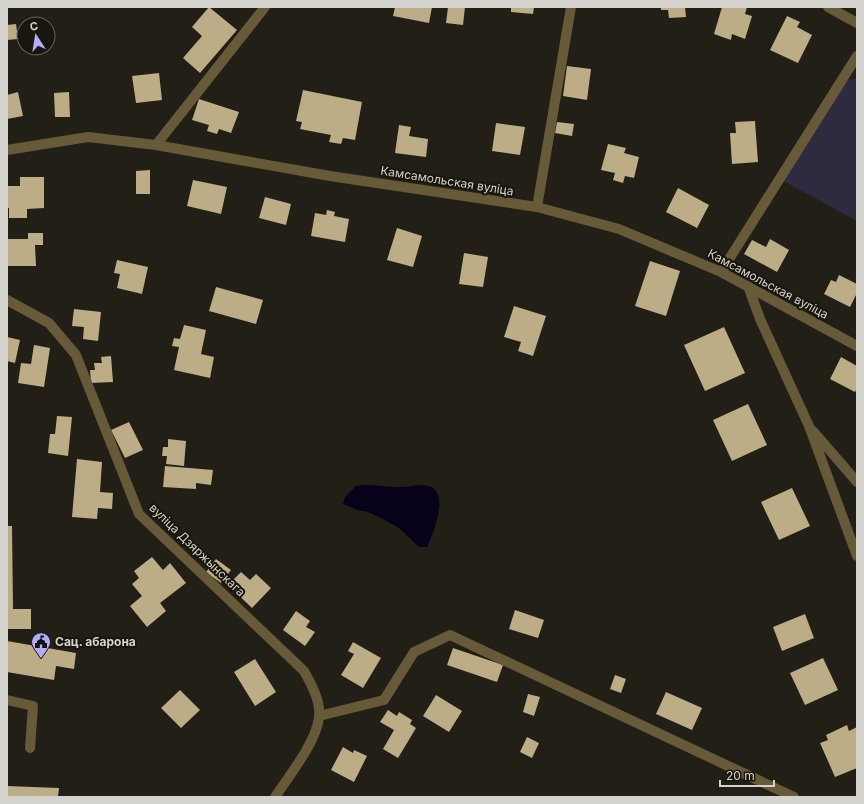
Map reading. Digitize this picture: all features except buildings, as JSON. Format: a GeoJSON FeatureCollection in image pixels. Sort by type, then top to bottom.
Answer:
{"type":"FeatureCollection","features":[{"type":"Feature","properties":{"kind":"street"},"geometry":{"type":"LineString","coordinates":[[156,144],[265,7]]}},
{"type":"Feature","properties":{"kind":"street"},"geometry":{"type":"LineString","coordinates":[[537,207],[571,7]]}},
{"type":"Feature","properties":{"kind":"street"},"geometry":{"type":"LineString","coordinates":[[828,7],[857,23]]}},
{"type":"Feature","properties":{"kind":"street"},"geometry":{"type":"LineString","coordinates":[[721,272],[857,56]]}},
{"type":"Feature","properties":{"kind":"street","name":"Камсамольская вуліца"},"geometry":{"type":"LineString","coordinates":[[7,150],[88,137],[156,144],[330,176],[537,207],[619,229],[721,272],[857,346]]}},
{"type":"Feature","properties":{"kind":"street"},"geometry":{"type":"LineString","coordinates":[[748,286],[760,319],[809,426],[857,556]]}},
{"type":"Feature","properties":{"kind":"street","name":"вуліца Дзяржынскага"},"geometry":{"type":"LineString","coordinates":[[7,300],[50,323],[76,355],[139,514],[304,671],[315,691],[319,716],[314,738],[275,797]]}},
{"type":"Feature","properties":{"kind":"street"},"geometry":{"type":"LineString","coordinates":[[809,426],[857,482]]}},
{"type":"Feature","properties":{"kind":"street"},"geometry":{"type":"LineString","coordinates":[[319,716],[384,700],[414,652],[450,635],[794,797]]}},
{"type":"Feature","properties":{"kind":"street"},"geometry":{"type":"LineString","coordinates":[[7,700],[34,706],[30,748]]}},
{"type":"Feature","properties":{"kind":"shaded area"},"geometry":{"type":"Polygon","coordinates":[[[857,78],[857,221],[782,180],[845,81],[857,78]]]}},
{"type":"Feature","properties":{"kind":"shaded area"},"geometry":{"type":"Polygon","coordinates":[[[423,485],[431,487],[436,491],[439,498],[438,515],[433,534],[427,547],[419,547],[399,528],[381,518],[343,504],[345,497],[356,486],[400,487],[423,485]]]}},
{"type":"Feature","properties":{"kind":"place","name":"Сац. абарона"},"geometry":{"type":"Point","coordinates":[41,659]}}]}
